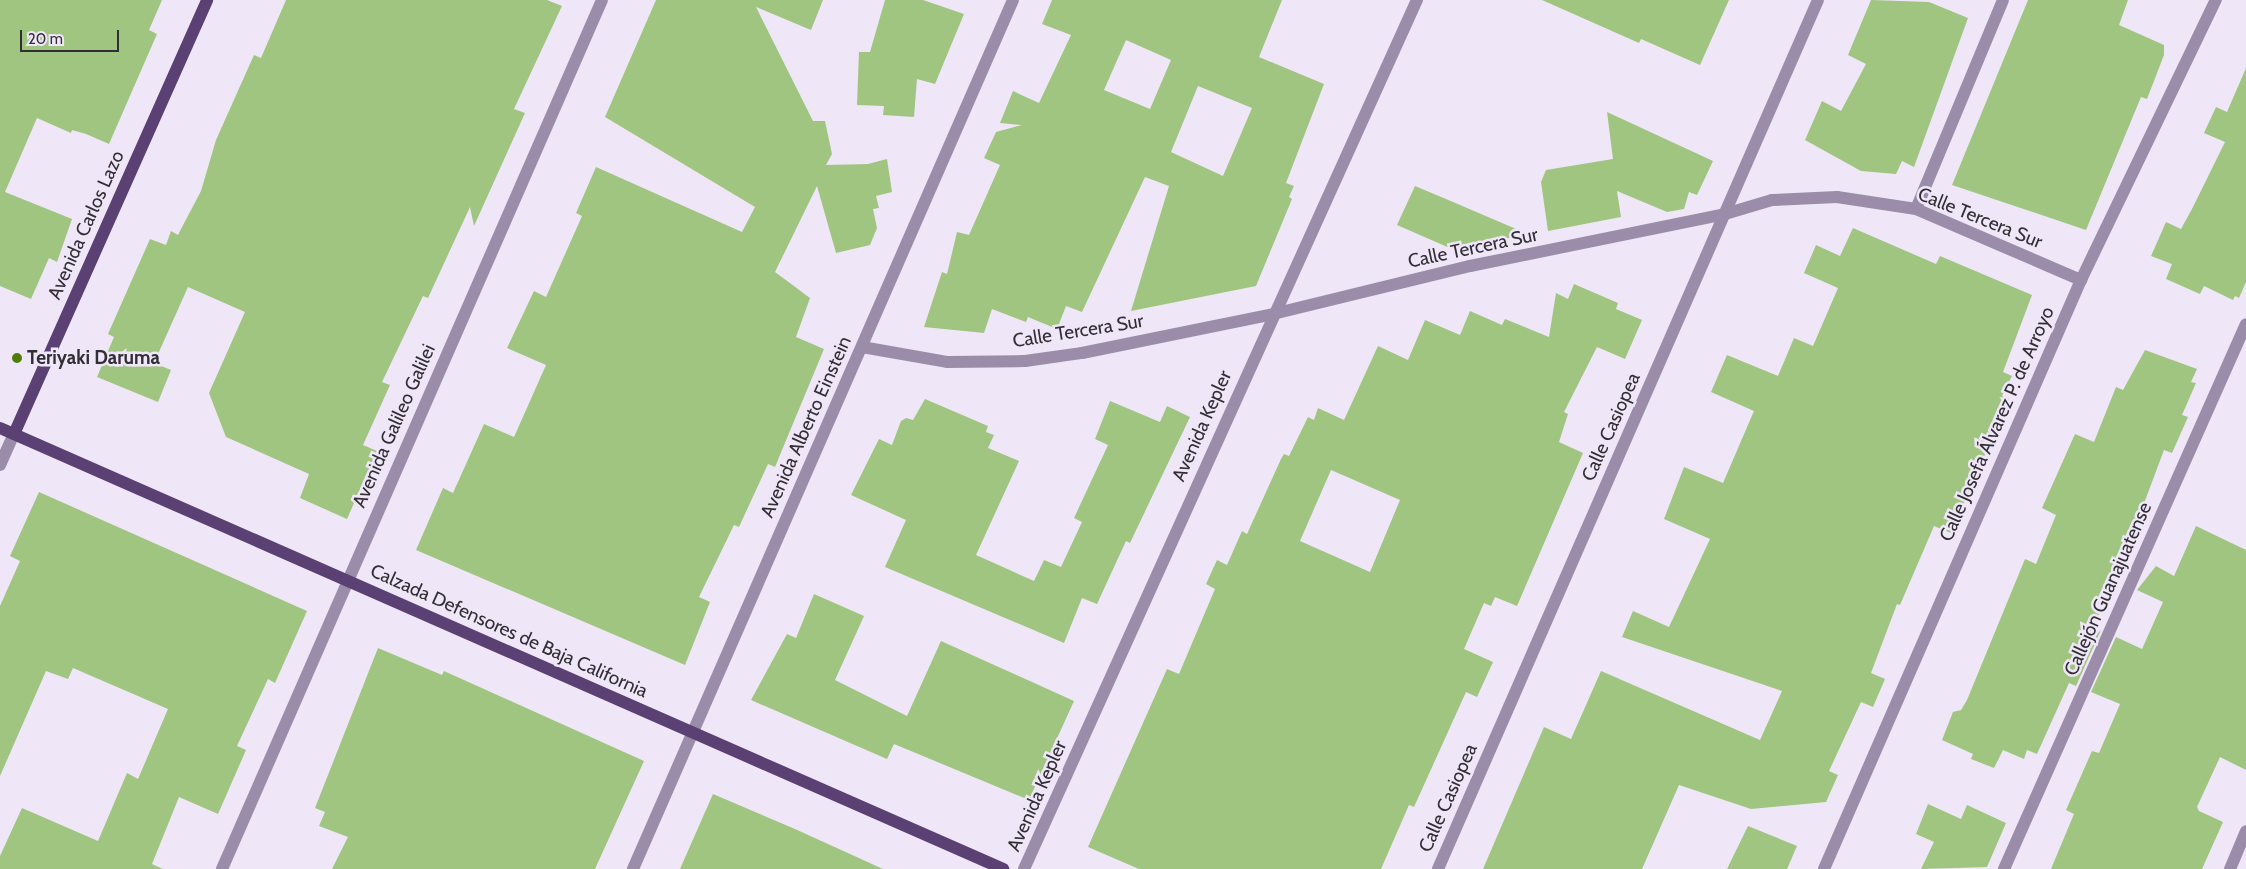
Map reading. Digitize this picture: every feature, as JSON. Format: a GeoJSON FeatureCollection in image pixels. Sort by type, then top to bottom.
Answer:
{"type":"FeatureCollection","features":[{"type":"Feature","properties":{"kind":"main road","name":"Avenida Carlos Lazo"},"geometry":{"type":"LineString","coordinates":[[14,434],[207,0]]}},
{"type":"Feature","properties":{"kind":"main road","name":"Calzada Defensores de Baja California"},"geometry":{"type":"LineString","coordinates":[[0,428],[1003,869]]}},
{"type":"Feature","properties":{"kind":"street","name":"Avenida Galileo Galilei"},"geometry":{"type":"LineString","coordinates":[[222,869],[346,580],[602,0]]}},
{"type":"Feature","properties":{"kind":"street","name":"Avenida Alberto Einstein"},"geometry":{"type":"LineString","coordinates":[[633,869],[1014,0]]}},
{"type":"Feature","properties":{"kind":"street","name":"Avenida Kepler"},"geometry":{"type":"LineString","coordinates":[[1024,869],[1273,314],[1417,0]]}},
{"type":"Feature","properties":{"kind":"street","name":"Calle Casiopea"},"geometry":{"type":"LineString","coordinates":[[1438,869],[1818,0]]}},
{"type":"Feature","properties":{"kind":"street"},"geometry":{"type":"LineString","coordinates":[[1916,208],[2003,0]]}},
{"type":"Feature","properties":{"kind":"street","name":"Calle Josefa Álvarez P. de Arroyo"},"geometry":{"type":"LineString","coordinates":[[1824,869],[2080,280],[2216,0]]}},
{"type":"Feature","properties":{"kind":"street","name":"Calle Tercera Sur"},"geometry":{"type":"LineString","coordinates":[[862,347],[947,362],[1025,361],[1082,353],[1273,314],[1470,266],[1725,214],[1772,200],[1837,197],[1916,208],[2080,280]]}},
{"type":"Feature","properties":{"kind":"street","name":"Callejón Guanajuatense"},"geometry":{"type":"LineString","coordinates":[[2004,869],[2241,349],[2246,324]]}},
{"type":"Feature","properties":{"kind":"street","name":"Avenida Carlos Lazo"},"geometry":{"type":"LineString","coordinates":[[0,465],[14,434]]}},
{"type":"Feature","properties":{"kind":"street"},"geometry":{"type":"LineString","coordinates":[[2230,869],[2246,831]]}},
{"type":"Feature","properties":{"kind":"building"},"geometry":{"type":"Polygon","coordinates":[[[0,0],[162,0],[149,30],[157,34],[109,144],[86,134],[72,130],[71,133],[37,118],[5,192],[72,219],[57,262],[49,258],[31,299],[0,286],[0,0]]]}},
{"type":"Feature","properties":{"kind":"building"},"geometry":{"type":"Polygon","coordinates":[[[286,0],[547,0],[562,6],[514,109],[525,113],[474,226],[470,207],[428,298],[423,296],[382,382],[390,385],[363,445],[377,451],[347,519],[300,498],[309,474],[226,437],[209,393],[245,312],[188,287],[154,363],[171,370],[158,402],[97,377],[114,337],[108,334],[150,239],[166,245],[171,231],[178,235],[201,191],[216,140],[254,55],[261,58],[286,0]]]}},
{"type":"Feature","properties":{"kind":"building"},"geometry":{"type":"Polygon","coordinates":[[[656,0],[823,0],[811,30],[756,7],[813,121],[825,121],[832,154],[826,165],[868,164],[887,159],[892,192],[876,196],[879,208],[873,209],[877,228],[870,245],[836,253],[817,186],[775,272],[810,298],[796,337],[824,349],[775,467],[768,464],[739,527],[734,525],[699,597],[710,602],[685,665],[416,550],[443,488],[453,493],[484,424],[514,437],[546,365],[507,348],[534,291],[546,297],[582,216],[576,213],[596,167],[742,232],[755,207],[605,117],[656,0]]]}},
{"type":"Feature","properties":{"kind":"building"},"geometry":{"type":"Polygon","coordinates":[[[885,0],[923,0],[964,14],[935,84],[917,79],[914,117],[883,115],[884,106],[857,105],[859,52],[870,52],[885,0]]]}},
{"type":"Feature","properties":{"kind":"building"},"geometry":{"type":"Polygon","coordinates":[[[1052,0],[1282,0],[1259,57],[1324,84],[1286,183],[1294,186],[1289,197],[1292,199],[1256,286],[1131,311],[1169,186],[1145,177],[1082,312],[1066,306],[1057,329],[1028,317],[1026,322],[992,309],[984,333],[924,327],[942,272],[947,274],[957,232],[969,235],[1000,165],[984,158],[996,132],[1022,125],[1000,123],[1013,91],[1039,103],[1071,35],[1042,24],[1052,0]],[[1126,40],[1104,90],[1150,109],[1171,60],[1126,40]],[[1198,86],[1171,152],[1223,176],[1252,108],[1198,86]]]}},
{"type":"Feature","properties":{"kind":"building"},"geometry":{"type":"Polygon","coordinates":[[[1542,0],[1729,0],[1700,65],[1641,39],[1639,43],[1542,0]]]}},
{"type":"Feature","properties":{"kind":"building"},"geometry":{"type":"Polygon","coordinates":[[[1871,0],[1929,2],[1968,18],[1914,167],[1902,161],[1896,174],[1861,171],[1805,140],[1822,101],[1841,111],[1866,64],[1848,55],[1871,0]]]}},
{"type":"Feature","properties":{"kind":"building"},"geometry":{"type":"Polygon","coordinates":[[[2028,0],[2128,0],[2119,25],[2164,45],[2164,55],[2147,99],[2141,97],[2086,230],[1952,185],[2028,0]]]}},
{"type":"Feature","properties":{"kind":"building"},"geometry":{"type":"Polygon","coordinates":[[[2246,68],[2246,282],[2239,298],[2235,296],[2233,300],[2204,286],[2200,294],[2166,279],[2172,264],[2151,256],[2166,222],[2181,229],[2193,207],[2225,142],[2204,133],[2216,107],[2227,112],[2246,68]]]}},
{"type":"Feature","properties":{"kind":"building"},"geometry":{"type":"Polygon","coordinates":[[[1607,112],[1713,161],[1697,195],[1689,192],[1684,209],[1667,212],[1617,191],[1621,217],[1548,231],[1541,182],[1546,170],[1613,159],[1607,112]]]}},
{"type":"Feature","properties":{"kind":"building"},"geometry":{"type":"Polygon","coordinates":[[[1415,186],[1528,234],[1452,249],[1397,225],[1415,186]]]}},
{"type":"Feature","properties":{"kind":"building"},"geometry":{"type":"Polygon","coordinates":[[[1853,228],[1936,264],[1940,256],[2032,295],[2003,372],[2012,376],[2002,396],[2009,399],[1951,533],[1934,526],[1900,605],[1897,604],[1871,673],[1885,679],[1873,707],[1861,702],[1829,771],[1838,775],[1826,802],[1751,809],[1679,785],[1642,869],[1483,869],[1544,727],[1571,739],[1601,671],[1760,740],[1782,691],[1622,637],[1633,611],[1669,627],[1710,539],[1664,519],[1684,467],[1723,483],[1754,411],[1711,392],[1727,355],[1778,376],[1794,338],[1813,346],[1838,288],[1804,273],[1816,245],[1840,256],[1853,228]]]}},
{"type":"Feature","properties":{"kind":"building"},"geometry":{"type":"Polygon","coordinates":[[[1574,284],[1618,303],[1616,309],[1642,320],[1625,359],[1597,347],[1564,412],[1568,414],[1559,442],[1583,453],[1517,606],[1495,597],[1491,606],[1484,603],[1464,649],[1493,662],[1477,697],[1466,692],[1414,807],[1409,805],[1381,869],[1139,869],[1088,847],[1167,669],[1179,674],[1215,589],[1206,584],[1217,560],[1227,565],[1242,531],[1247,534],[1281,459],[1284,454],[1289,456],[1308,417],[1314,420],[1318,408],[1344,420],[1378,346],[1408,360],[1425,320],[1460,335],[1470,311],[1502,325],[1505,319],[1549,337],[1556,293],[1568,299],[1574,284]],[[1331,470],[1300,541],[1370,572],[1400,500],[1331,470]]]}},
{"type":"Feature","properties":{"kind":"building"},"geometry":{"type":"Polygon","coordinates":[[[2145,350],[2197,369],[2191,382],[2196,383],[2182,415],[2188,417],[2172,453],[2164,450],[2143,506],[2148,508],[2084,647],[2101,630],[2076,686],[2069,683],[2037,754],[2027,750],[2024,759],[2003,750],[1994,768],[1971,759],[1973,754],[1942,740],[1953,712],[1961,710],[1967,700],[2025,559],[2036,564],[2056,515],[2042,508],[2075,434],[2094,442],[2116,387],[2123,390],[2145,350]]]}},
{"type":"Feature","properties":{"kind":"building"},"geometry":{"type":"Polygon","coordinates":[[[925,399],[988,426],[986,432],[994,435],[988,448],[1019,461],[976,555],[1034,581],[1044,560],[1061,567],[1082,522],[1074,518],[1108,445],[1095,439],[1110,401],[1160,422],[1167,406],[1190,417],[1130,543],[1126,541],[1097,604],[1082,598],[1064,643],[885,567],[906,520],[851,495],[879,439],[892,445],[901,421],[906,418],[913,420],[925,399]]]}},
{"type":"Feature","properties":{"kind":"building"},"geometry":{"type":"Polygon","coordinates":[[[39,492],[307,611],[275,683],[268,679],[237,746],[246,750],[218,814],[179,797],[152,864],[163,869],[0,869],[0,856],[22,808],[98,841],[127,773],[138,779],[168,709],[73,668],[68,679],[46,671],[0,776],[0,606],[20,561],[10,556],[39,492]]]}},
{"type":"Feature","properties":{"kind":"building"},"geometry":{"type":"Polygon","coordinates":[[[2196,526],[2246,550],[2246,770],[2220,757],[2197,807],[2199,811],[2223,822],[2202,869],[2051,869],[2074,814],[2066,810],[2092,751],[2099,753],[2120,704],[2091,692],[2116,637],[2142,649],[2163,602],[2137,590],[2156,566],[2174,576],[2196,526]]]}},
{"type":"Feature","properties":{"kind":"building"},"geometry":{"type":"Polygon","coordinates":[[[814,594],[864,616],[835,680],[907,716],[941,641],[1074,701],[1029,800],[894,744],[887,759],[751,700],[787,634],[796,638],[814,594]]]}},
{"type":"Feature","properties":{"kind":"building"},"geometry":{"type":"Polygon","coordinates":[[[378,648],[442,675],[444,671],[644,761],[595,869],[332,869],[348,837],[319,826],[325,812],[315,808],[378,648]]]}},
{"type":"Feature","properties":{"kind":"building"},"geometry":{"type":"Polygon","coordinates":[[[713,794],[795,829],[883,869],[680,869],[713,794]]]}},
{"type":"Feature","properties":{"kind":"building"},"geometry":{"type":"Polygon","coordinates":[[[1928,804],[1961,819],[1967,805],[2006,823],[1987,867],[1921,869],[1934,842],[1916,834],[1928,804]]]}},
{"type":"Feature","properties":{"kind":"building"},"geometry":{"type":"Polygon","coordinates":[[[1748,826],[1797,846],[1787,869],[1727,869],[1748,826]]]}},
{"type":"Feature","properties":{"kind":"place","name":"Teriyaki Daruma"},"geometry":{"type":"Point","coordinates":[17,358]}}]}
